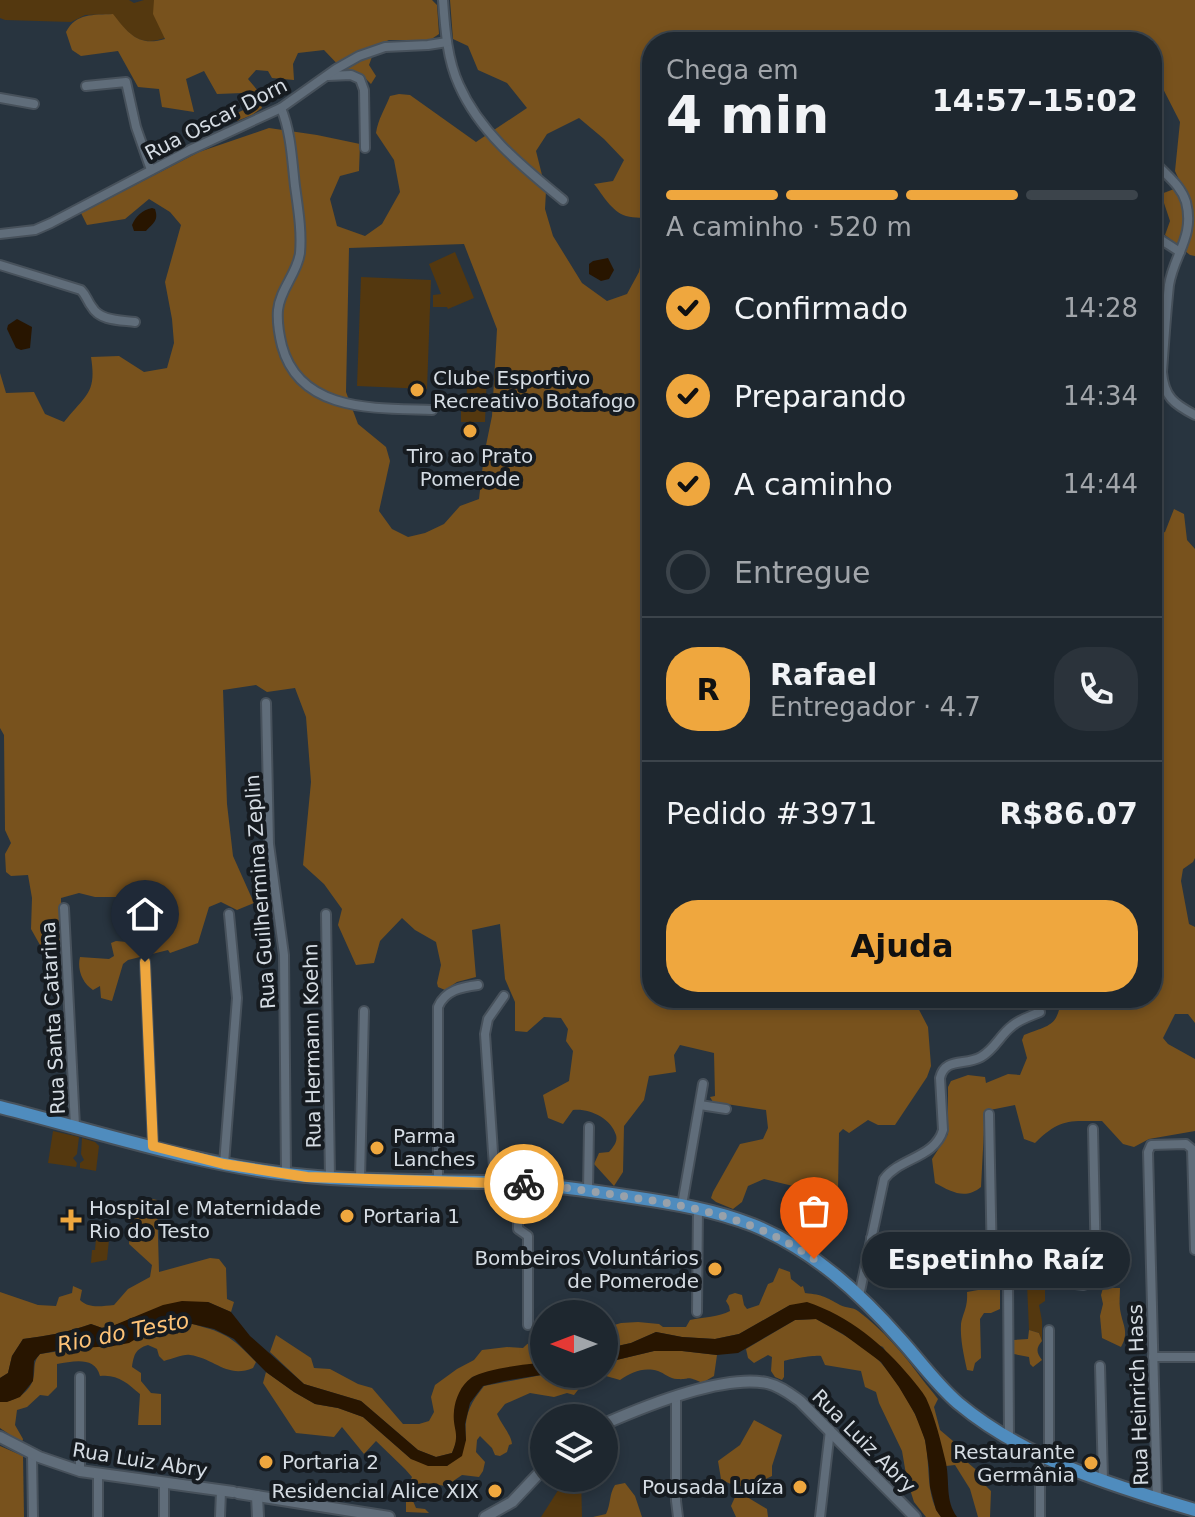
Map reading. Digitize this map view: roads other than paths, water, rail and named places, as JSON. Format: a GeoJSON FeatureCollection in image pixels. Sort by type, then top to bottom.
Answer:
{"type":"FeatureCollection","features":[{"type":"Feature","properties":{"kind":"main road"},"geometry":{"type":"LineString","coordinates":[[0,1107],[224,1164],[286,1174],[518,1183],[682,1205],[741,1221],[784,1240],[814,1259],[859,1296],[952,1397],[1009,1439],[1044,1457],[1103,1480],[1195,1510]]}},
{"type":"Feature","properties":{"kind":"street"},"geometry":{"type":"LineString","coordinates":[[443,0],[447,42],[458,85],[479,119],[501,145],[563,200]]}},
{"type":"Feature","properties":{"kind":"street","name":"Rua Oscar Dorn"},"geometry":{"type":"LineString","coordinates":[[0,234],[35,230],[190,150],[281,108],[359,56],[385,47],[447,42]]}},
{"type":"Feature","properties":{"kind":"street"},"geometry":{"type":"LineString","coordinates":[[327,76],[351,75],[360,79],[364,90],[365,148]]}},
{"type":"Feature","properties":{"kind":"street"},"geometry":{"type":"LineString","coordinates":[[86,86],[126,82],[136,127],[151,170]]}},
{"type":"Feature","properties":{"kind":"street"},"geometry":{"type":"LineString","coordinates":[[0,98],[34,104]]}},
{"type":"Feature","properties":{"kind":"street"},"geometry":{"type":"LineString","coordinates":[[281,108],[288,127],[300,240],[297,265],[283,291],[278,311],[280,337],[290,367],[316,393],[334,399],[366,407],[432,410]]}},
{"type":"Feature","properties":{"kind":"street"},"geometry":{"type":"LineString","coordinates":[[1162,168],[1172,178],[1186,202],[1189,229],[1172,269],[1169,287],[1163,386],[1169,397],[1195,415]]}},
{"type":"Feature","properties":{"kind":"street"},"geometry":{"type":"LineString","coordinates":[[1162,240],[1180,252]]}},
{"type":"Feature","properties":{"kind":"street"},"geometry":{"type":"LineString","coordinates":[[0,265],[81,290],[99,315],[135,322]]}},
{"type":"Feature","properties":{"kind":"street","name":"Rua Guilhermina Zeplin"},"geometry":{"type":"LineString","coordinates":[[266,703],[269,844],[284,955],[286,1174]]}},
{"type":"Feature","properties":{"kind":"street","name":"Rua Santa Catarina"},"geometry":{"type":"LineString","coordinates":[[64,908],[75,1126]]}},
{"type":"Feature","properties":{"kind":"street"},"geometry":{"type":"LineString","coordinates":[[224,1164],[237,1009],[229,914]]}},
{"type":"Feature","properties":{"kind":"street","name":"Rua Hermann Koehn"},"geometry":{"type":"LineString","coordinates":[[326,914],[330,1178]]}},
{"type":"Feature","properties":{"kind":"street"},"geometry":{"type":"LineString","coordinates":[[145,962],[153,1146]]}},
{"type":"Feature","properties":{"kind":"street"},"geometry":{"type":"LineString","coordinates":[[438,1181],[438,1007],[442,999],[453,991],[478,985]]}},
{"type":"Feature","properties":{"kind":"street"},"geometry":{"type":"LineString","coordinates":[[495,1182],[485,1034],[488,1019],[504,996]]}},
{"type":"Feature","properties":{"kind":"street"},"geometry":{"type":"LineString","coordinates":[[360,1179],[364,1011]]}},
{"type":"Feature","properties":{"kind":"street"},"geometry":{"type":"LineString","coordinates":[[859,1296],[884,1179],[894,1169],[935,1145],[943,1130],[942,1070],[946,1066],[983,1056],[993,1049],[1013,1024],[1040,1012]]}},
{"type":"Feature","properties":{"kind":"street"},"geometry":{"type":"LineString","coordinates":[[682,1205],[703,1084]]}},
{"type":"Feature","properties":{"kind":"street"},"geometry":{"type":"LineString","coordinates":[[700,1105],[726,1109]]}},
{"type":"Feature","properties":{"kind":"street"},"geometry":{"type":"LineString","coordinates":[[989,1114],[992,1265],[995,1272],[1008,1275],[1083,1285],[1093,1281],[1096,1268],[1093,1129]]}},
{"type":"Feature","properties":{"kind":"street"},"geometry":{"type":"LineString","coordinates":[[588,1191],[589,1127]]}},
{"type":"Feature","properties":{"kind":"street","name":"Rua Heinrich Hass"},"geometry":{"type":"LineString","coordinates":[[1157,1499],[1148,1152],[1153,1144],[1191,1146],[1195,1250]]}},
{"type":"Feature","properties":{"kind":"street"},"geometry":{"type":"LineString","coordinates":[[518,1183],[518,1229],[528,1236],[528,1325]]}},
{"type":"Feature","properties":{"kind":"street"},"geometry":{"type":"LineString","coordinates":[[697,1312],[698,1208]]}},
{"type":"Feature","properties":{"kind":"street"},"geometry":{"type":"LineString","coordinates":[[871,1238],[928,1255]]}},
{"type":"Feature","properties":{"kind":"street"},"geometry":{"type":"LineString","coordinates":[[1008,1275],[1009,1439]]}},
{"type":"Feature","properties":{"kind":"street"},"geometry":{"type":"LineString","coordinates":[[1040,1517],[1049,1330]]}},
{"type":"Feature","properties":{"kind":"street"},"geometry":{"type":"LineString","coordinates":[[1153,1357],[1195,1357]]}},
{"type":"Feature","properties":{"kind":"street"},"geometry":{"type":"LineString","coordinates":[[1100,1366],[1103,1480]]}},
{"type":"Feature","properties":{"kind":"street"},"geometry":{"type":"LineString","coordinates":[[80,1377],[80,1471]]}},
{"type":"Feature","properties":{"kind":"street","name":"Rua Luiz Abry"},"geometry":{"type":"LineString","coordinates":[[618,1419],[676,1397],[727,1384],[753,1382],[780,1387],[800,1401],[915,1517]]}},
{"type":"Feature","properties":{"kind":"street"},"geometry":{"type":"LineString","coordinates":[[676,1397],[678,1517]]}},
{"type":"Feature","properties":{"kind":"street"},"geometry":{"type":"LineString","coordinates":[[820,1517],[830,1430]]}},
{"type":"Feature","properties":{"kind":"street","name":"Rua Luiz Abry"},"geometry":{"type":"LineString","coordinates":[[0,1437],[32,1454],[80,1471],[389,1517]]}},
{"type":"Feature","properties":{"kind":"street"},"geometry":{"type":"LineString","coordinates":[[32,1454],[33,1517]]}},
{"type":"Feature","properties":{"kind":"street"},"geometry":{"type":"LineString","coordinates":[[98,1473],[98,1517]]}},
{"type":"Feature","properties":{"kind":"street"},"geometry":{"type":"LineString","coordinates":[[164,1482],[164,1517]]}},
{"type":"Feature","properties":{"kind":"street"},"geometry":{"type":"LineString","coordinates":[[485,1517],[512,1502],[530,1483]]}},
{"type":"Feature","properties":{"kind":"street"},"geometry":{"type":"LineString","coordinates":[[220,1517],[221,1491]]}},
{"type":"Feature","properties":{"kind":"street"},"geometry":{"type":"LineString","coordinates":[[257,1496],[258,1517]]}},
{"type":"Feature","properties":{"kind":"water"},"geometry":{"type":"Polygon","coordinates":[[[152,208],[156,216],[153,224],[146,231],[134,231],[132,225],[137,216],[152,208]]]}},
{"type":"Feature","properties":{"kind":"water"},"geometry":{"type":"Polygon","coordinates":[[[608,258],[614,270],[609,279],[601,281],[589,274],[589,264],[608,258]]]}},
{"type":"Feature","properties":{"kind":"water"},"geometry":{"type":"Polygon","coordinates":[[[17,319],[32,327],[30,348],[16,348],[7,329],[17,319]]]}},
{"type":"Feature","properties":{"kind":"water","name":"Rio do Testo"},"geometry":{"type":"Polygon","coordinates":[[[182,1301],[208,1302],[231,1312],[250,1336],[304,1384],[361,1401],[418,1450],[436,1457],[452,1453],[456,1440],[456,1402],[467,1381],[496,1369],[530,1364],[530,1377],[483,1386],[470,1403],[462,1456],[447,1466],[428,1466],[411,1459],[363,1417],[315,1404],[266,1372],[234,1339],[214,1329],[188,1323],[151,1330],[129,1343],[40,1354],[34,1361],[33,1381],[20,1397],[0,1402],[0,1378],[8,1373],[12,1356],[23,1339],[91,1324],[105,1329],[163,1305],[182,1301]]]}},
{"type":"Feature","properties":{"kind":"water"},"geometry":{"type":"Polygon","coordinates":[[[807,1302],[851,1323],[889,1354],[923,1393],[940,1438],[949,1498],[957,1517],[941,1517],[936,1510],[925,1440],[915,1414],[899,1387],[881,1362],[816,1319],[795,1320],[738,1353],[717,1355],[654,1351],[618,1360],[618,1346],[656,1332],[715,1339],[739,1334],[790,1305],[807,1302]]]}},
{"type":"Feature","properties":{"kind":"place","name":"Clube Esportivo Recreativo Botafogo"},"geometry":{"type":"Point","coordinates":[417,390]}},
{"type":"Feature","properties":{"kind":"place","name":"Tiro ao Prato Pomerode"},"geometry":{"type":"Point","coordinates":[470,431]}},
{"type":"Feature","properties":{"kind":"place","name":"Parma Lanches"},"geometry":{"type":"Point","coordinates":[377,1148]}},
{"type":"Feature","properties":{"kind":"place","name":"Portaria 1"},"geometry":{"type":"Point","coordinates":[347,1216]}},
{"type":"Feature","properties":{"kind":"place","name":"Hospital e Maternidade Rio do Testo"},"geometry":{"type":"Point","coordinates":[71,1220]}},
{"type":"Feature","properties":{"kind":"place","name":"Espetinho Raíz"},"geometry":{"type":"Point","coordinates":[814,1259]}},
{"type":"Feature","properties":{"kind":"place","name":"Bombeiros Voluntários de Pomerode"},"geometry":{"type":"Point","coordinates":[715,1269]}},
{"type":"Feature","properties":{"kind":"place","name":"Portaria 2"},"geometry":{"type":"Point","coordinates":[266,1462]}},
{"type":"Feature","properties":{"kind":"place","name":"Restaurante Germânia"},"geometry":{"type":"Point","coordinates":[1091,1463]}},
{"type":"Feature","properties":{"kind":"place","name":"Pousada Luíza"},"geometry":{"type":"Point","coordinates":[800,1487]}},
{"type":"Feature","properties":{"kind":"place","name":"Residencial Alice XIX"},"geometry":{"type":"Point","coordinates":[495,1491]}}]}
